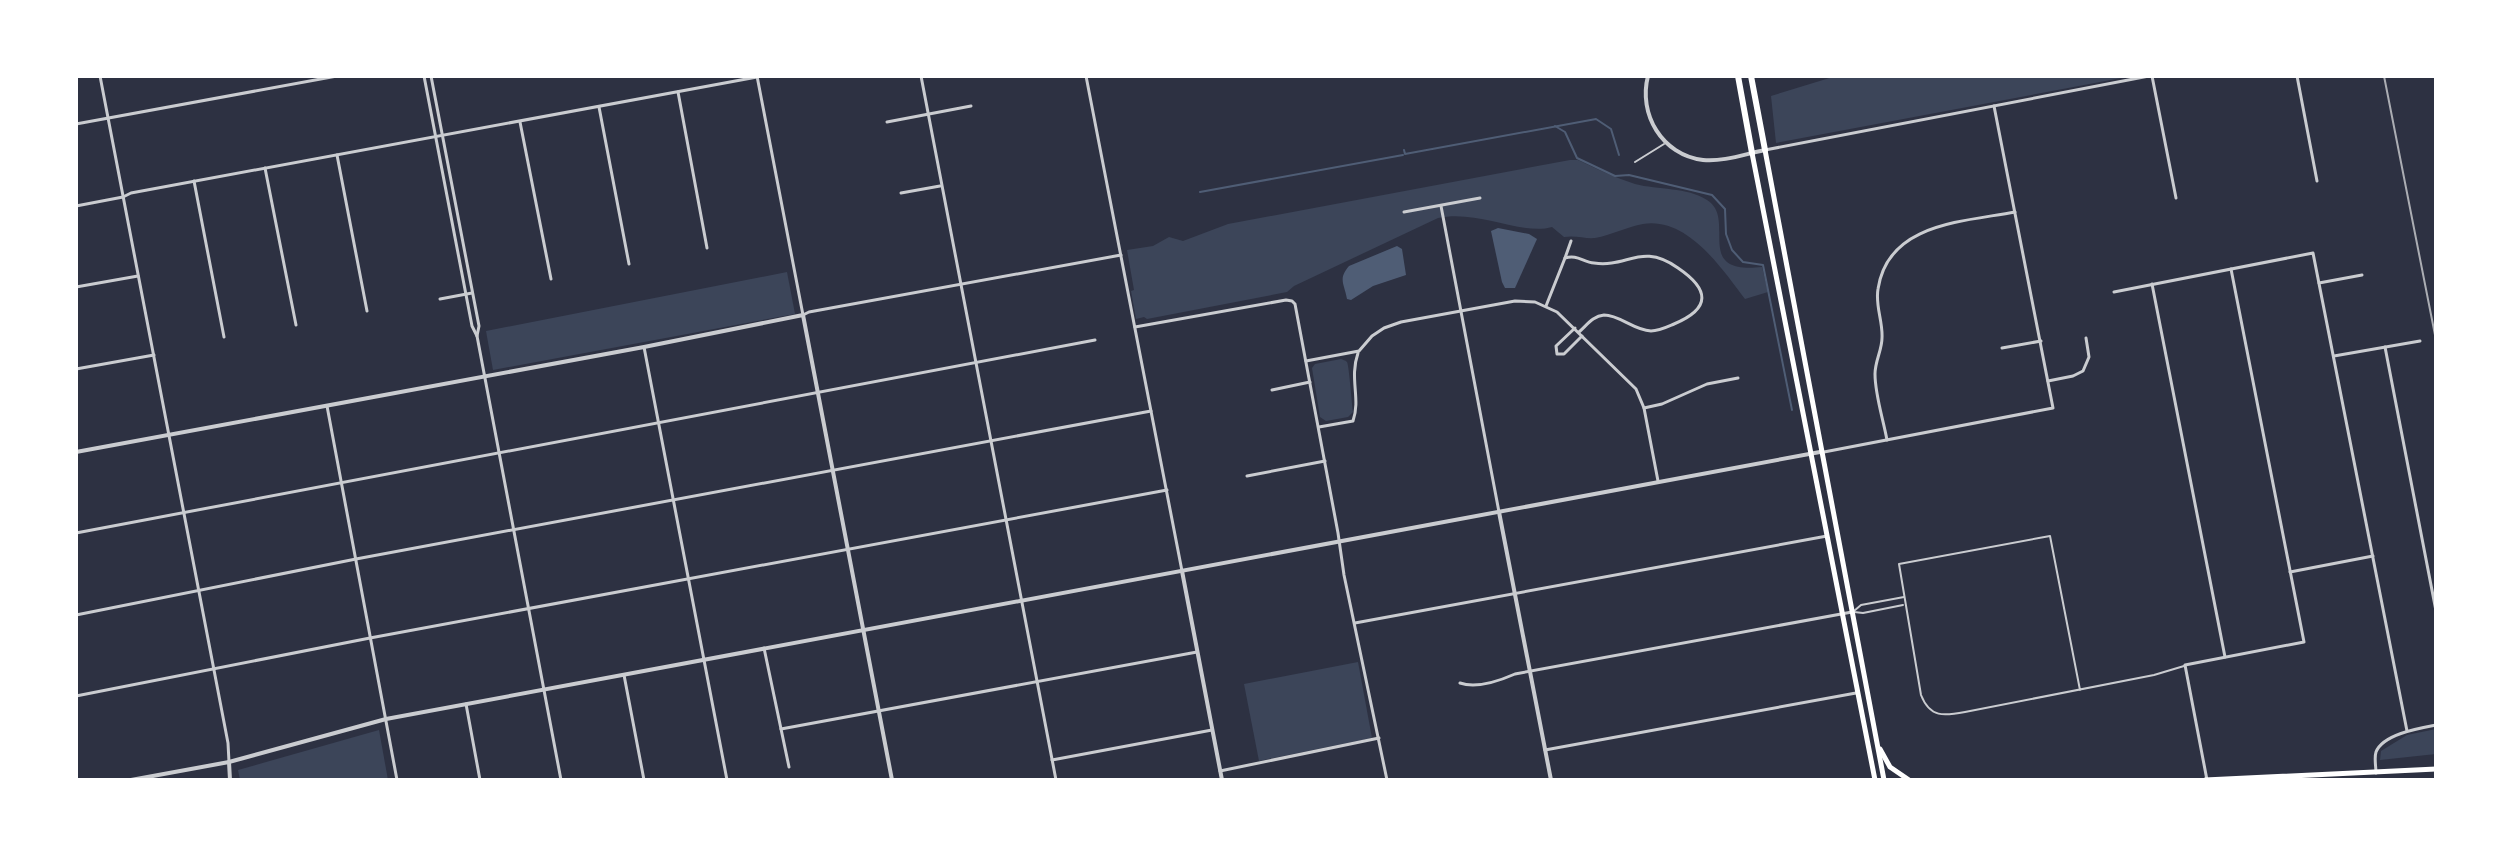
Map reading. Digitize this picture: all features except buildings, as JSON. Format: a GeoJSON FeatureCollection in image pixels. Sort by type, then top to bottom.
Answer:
{"type":"FeatureCollection","features":[{"type":"Feature","properties":{"kind":"highway"},"geometry":{"type":"LineString","coordinates":[[1738,76],[1752,153]]}},
{"type":"Feature","properties":{"kind":"highway"},"geometry":{"type":"LineString","coordinates":[[1751,76],[1765,150]]}},
{"type":"Feature","properties":{"kind":"main road"},"geometry":{"type":"LineString","coordinates":[[1765,150],[1884,780]]}},
{"type":"Feature","properties":{"kind":"main road"},"geometry":{"type":"LineString","coordinates":[[1752,153],[1875,780]]}},
{"type":"Feature","properties":{"kind":"main road"},"geometry":{"type":"LineString","coordinates":[[1879,744],[1890,767],[1909,780]]}},
{"type":"Feature","properties":{"kind":"main road"},"geometry":{"type":"LineString","coordinates":[[2206,780],[2436,769]]}},
{"type":"Feature","properties":{"kind":"street"},"geometry":{"type":"LineString","coordinates":[[100,76],[228,743],[230,780]]}},
{"type":"Feature","properties":{"kind":"street"},"geometry":{"type":"LineString","coordinates":[[76,124],[337,76]]}},
{"type":"Feature","properties":{"kind":"street"},"geometry":{"type":"LineString","coordinates":[[424,76],[561,780]]}},
{"type":"Feature","properties":{"kind":"street"},"geometry":{"type":"LineString","coordinates":[[431,76],[479,326],[477,336]]}},
{"type":"Feature","properties":{"kind":"street"},"geometry":{"type":"LineString","coordinates":[[76,206],[131,193],[757,76],[892,780]]}},
{"type":"Feature","properties":{"kind":"street"},"geometry":{"type":"LineString","coordinates":[[921,76],[1056,780]]}},
{"type":"Feature","properties":{"kind":"street"},"geometry":{"type":"LineString","coordinates":[[1086,76],[1222,780]]}},
{"type":"Feature","properties":{"kind":"street"},"geometry":{"type":"LineString","coordinates":[[1648,76],[1645,88],[1647,108],[1654,126],[1665,142],[1683,154],[1705,160],[2150,76],[2176,198]]}},
{"type":"Feature","properties":{"kind":"street"},"geometry":{"type":"LineString","coordinates":[[2297,76],[2317,181]]}},
{"type":"Feature","properties":{"kind":"street"},"geometry":{"type":"LineString","coordinates":[[678,92],[707,248]]}},
{"type":"Feature","properties":{"kind":"street"},"geometry":{"type":"LineString","coordinates":[[887,122],[971,106]]}},
{"type":"Feature","properties":{"kind":"street"},"geometry":{"type":"LineString","coordinates":[[131,780],[229,762],[386,719],[2053,408],[1994,106]]}},
{"type":"Feature","properties":{"kind":"street"},"geometry":{"type":"LineString","coordinates":[[599,107],[629,264]]}},
{"type":"Feature","properties":{"kind":"street"},"geometry":{"type":"LineString","coordinates":[[520,122],[551,279]]}},
{"type":"Feature","properties":{"kind":"street"},"geometry":{"type":"LineString","coordinates":[[337,155],[367,311]]}},
{"type":"Feature","properties":{"kind":"street"},"geometry":{"type":"LineString","coordinates":[[265,168],[296,325]]}},
{"type":"Feature","properties":{"kind":"street"},"geometry":{"type":"LineString","coordinates":[[194,181],[224,337]]}},
{"type":"Feature","properties":{"kind":"street"},"geometry":{"type":"LineString","coordinates":[[901,193],[942,186]]}},
{"type":"Feature","properties":{"kind":"street"},"geometry":{"type":"LineString","coordinates":[[1404,212],[1480,198]]}},
{"type":"Feature","properties":{"kind":"street"},"geometry":{"type":"LineString","coordinates":[[1441,206],[1551,780]]}},
{"type":"Feature","properties":{"kind":"street"},"geometry":{"type":"LineString","coordinates":[[1887,440],[1875,373],[1883,336],[1877,303],[1878,288],[1886,264],[1900,246],[1919,232],[2015,212]]}},
{"type":"Feature","properties":{"kind":"street"},"geometry":{"type":"LineString","coordinates":[[1546,306],[1571,241]]}},
{"type":"Feature","properties":{"kind":"street"},"geometry":{"type":"LineString","coordinates":[[2114,292],[2313,253],[2407,731]]}},
{"type":"Feature","properties":{"kind":"street"},"geometry":{"type":"LineString","coordinates":[[76,452],[1121,255]]}},
{"type":"Feature","properties":{"kind":"street"},"geometry":{"type":"LineString","coordinates":[[1565,258],[1575,256],[1594,263],[1657,257],[1691,277],[1702,294],[1696,313],[1660,330],[1632,327],[1615,317],[1603,315],[1593,318],[1564,354],[1557,354],[1556,346],[1575,328]]}},
{"type":"Feature","properties":{"kind":"street"},"geometry":{"type":"LineString","coordinates":[[2206,780],[2185,665],[2304,642],[2231,269]]}},
{"type":"Feature","properties":{"kind":"street"},"geometry":{"type":"LineString","coordinates":[[2319,283],[2362,275]]}},
{"type":"Feature","properties":{"kind":"street"},"geometry":{"type":"LineString","coordinates":[[76,287],[138,276]]}},
{"type":"Feature","properties":{"kind":"street"},"geometry":{"type":"LineString","coordinates":[[2152,284],[2225,657]]}},
{"type":"Feature","properties":{"kind":"street"},"geometry":{"type":"LineString","coordinates":[[440,299],[473,293]]}},
{"type":"Feature","properties":{"kind":"street"},"geometry":{"type":"LineString","coordinates":[[1135,327],[1292,301],[1295,304],[1338,542],[1387,780]]}},
{"type":"Feature","properties":{"kind":"street"},"geometry":{"type":"LineString","coordinates":[[1319,427],[1353,421],[1358,408],[1353,382],[1354,365],[1359,351],[1384,328],[1401,322],[1515,301],[1546,306],[1575,328],[1631,383],[1644,408],[1658,482]]}},
{"type":"Feature","properties":{"kind":"street"},"geometry":{"type":"LineString","coordinates":[[2048,381],[2083,371],[2089,357],[2086,338]]}},
{"type":"Feature","properties":{"kind":"street"},"geometry":{"type":"LineString","coordinates":[[76,533],[1095,340]]}},
{"type":"Feature","properties":{"kind":"street"},"geometry":{"type":"LineString","coordinates":[[2002,348],[2041,341]]}},
{"type":"Feature","properties":{"kind":"street"},"geometry":{"type":"LineString","coordinates":[[2334,356],[2420,341]]}},
{"type":"Feature","properties":{"kind":"street"},"geometry":{"type":"LineString","coordinates":[[644,347],[727,780]]}},
{"type":"Feature","properties":{"kind":"street"},"geometry":{"type":"LineString","coordinates":[[2385,347],[2436,611]]}},
{"type":"Feature","properties":{"kind":"street"},"geometry":{"type":"LineString","coordinates":[[1306,361],[1359,351]]}},
{"type":"Feature","properties":{"kind":"street"},"geometry":{"type":"LineString","coordinates":[[76,369],[154,355]]}},
{"type":"Feature","properties":{"kind":"street"},"geometry":{"type":"LineString","coordinates":[[1644,408],[1662,404],[1707,384],[1738,378]]}},
{"type":"Feature","properties":{"kind":"street"},"geometry":{"type":"LineString","coordinates":[[1272,390],[1310,382]]}},
{"type":"Feature","properties":{"kind":"street"},"geometry":{"type":"LineString","coordinates":[[327,406],[397,780]]}},
{"type":"Feature","properties":{"kind":"street"},"geometry":{"type":"LineString","coordinates":[[76,615],[356,559],[1151,411]]}},
{"type":"Feature","properties":{"kind":"street"},"geometry":{"type":"LineString","coordinates":[[1247,476],[1325,461]]}},
{"type":"Feature","properties":{"kind":"street"},"geometry":{"type":"LineString","coordinates":[[76,696],[370,638],[1167,490]]}},
{"type":"Feature","properties":{"kind":"street"},"geometry":{"type":"LineString","coordinates":[[1355,623],[1828,535]]}},
{"type":"Feature","properties":{"kind":"street"},"geometry":{"type":"LineString","coordinates":[[2290,572],[2373,556]]}},
{"type":"Feature","properties":{"kind":"street"},"geometry":{"type":"LineString","coordinates":[[1460,683],[1469,686],[1853,612]]}},
{"type":"Feature","properties":{"kind":"street"},"geometry":{"type":"LineString","coordinates":[[764,648],[789,767]]}},
{"type":"Feature","properties":{"kind":"street"},"geometry":{"type":"LineString","coordinates":[[781,729],[1197,652]]}},
{"type":"Feature","properties":{"kind":"street"},"geometry":{"type":"LineString","coordinates":[[624,675],[644,780]]}},
{"type":"Feature","properties":{"kind":"street"},"geometry":{"type":"LineString","coordinates":[[1545,750],[1858,692]]}},
{"type":"Feature","properties":{"kind":"street"},"geometry":{"type":"LineString","coordinates":[[466,704],[480,780]]}},
{"type":"Feature","properties":{"kind":"street"},"geometry":{"type":"LineString","coordinates":[[2376,773],[2376,753],[2380,747],[2407,731],[2436,725]]}},
{"type":"Feature","properties":{"kind":"street"},"geometry":{"type":"LineString","coordinates":[[1052,760],[1212,730]]}},
{"type":"Feature","properties":{"kind":"street"},"geometry":{"type":"LineString","coordinates":[[1220,771],[1379,738]]}},
{"type":"Feature","properties":{"kind":"lane"},"geometry":{"type":"LineString","coordinates":[[1635,162],[1665,142]]}},
{"type":"Feature","properties":{"kind":"lane"},"geometry":{"type":"LineString","coordinates":[[2080,690],[2050,536],[1899,564],[1922,698],[1937,714],[1946,716],[2080,690],[2154,675],[2185,665]]}},
{"type":"Feature","properties":{"kind":"lane"},"geometry":{"type":"LineString","coordinates":[[1853,612],[1861,605],[1904,597]]}},
{"type":"Feature","properties":{"kind":"lane"},"geometry":{"type":"LineString","coordinates":[[1853,612],[1863,613],[1905,604]]}},
{"type":"Feature","properties":{"kind":"shaded area"},"geometry":{"type":"Polygon","coordinates":[[[1836,76],[2132,76],[1776,143],[1771,96],[1836,76]]]}},
{"type":"Feature","properties":{"kind":"shaded area"},"geometry":{"type":"Polygon","coordinates":[[[1578,160],[1635,184],[1681,191],[1707,200],[1719,220],[1722,254],[1728,263],[1741,267],[1762,267],[1768,292],[1745,299],[1702,248],[1675,229],[1659,224],[1643,224],[1601,237],[1564,237],[1552,227],[1527,228],[1453,216],[1438,218],[1287,292],[1136,319],[1127,250],[1153,246],[1169,237],[1183,241],[1228,224],[1578,160]]]}},
{"type":"Feature","properties":{"kind":"shaded area"},"geometry":{"type":"Polygon","coordinates":[[[1498,228],[1529,234],[1537,239],[1515,288],[1505,288],[1502,282],[1491,231],[1498,228]]]}},
{"type":"Feature","properties":{"kind":"shaded area"},"geometry":{"type":"Polygon","coordinates":[[[1397,246],[1402,249],[1406,275],[1373,286],[1351,300],[1347,299],[1343,278],[1349,266],[1397,246]]]}},
{"type":"Feature","properties":{"kind":"shaded area"},"geometry":{"type":"Polygon","coordinates":[[[787,272],[795,314],[493,370],[486,331],[787,272]]]}},
{"type":"Feature","properties":{"kind":"shaded area"},"geometry":{"type":"Polygon","coordinates":[[[1341,359],[1348,365],[1353,412],[1348,417],[1326,421],[1320,417],[1312,368],[1315,364],[1341,359]]]}},
{"type":"Feature","properties":{"kind":"shaded area"},"geometry":{"type":"Polygon","coordinates":[[[1358,662],[1372,738],[1259,761],[1244,684],[1358,662]]]}},
{"type":"Feature","properties":{"kind":"shaded area"},"geometry":{"type":"Polygon","coordinates":[[[2436,729],[2436,754],[2380,760],[2381,751],[2407,735],[2436,729]]]}},
{"type":"Feature","properties":{"kind":"shaded area"},"geometry":{"type":"Polygon","coordinates":[[[379,730],[388,780],[240,780],[238,770],[379,730]]]}},
{"type":"Feature","properties":{"kind":"waterway"},"geometry":{"type":"LineString","coordinates":[[1404,150],[1405,154],[1596,119],[1611,129],[1619,155]]}},
{"type":"Feature","properties":{"kind":"waterway"},"geometry":{"type":"LineString","coordinates":[[1555,126],[1565,132],[1577,158],[1615,176],[1629,175],[1712,195],[1725,209],[1726,234],[1732,250],[1743,262],[1763,265],[1792,410]]}},
{"type":"Feature","properties":{"kind":"waterway"},"geometry":{"type":"LineString","coordinates":[[1200,192],[1403,155]]}},
{"type":"Feature","properties":{"kind":"railway"},"geometry":{"type":"LineString","coordinates":[[2384,76],[2436,340]]}}]}
